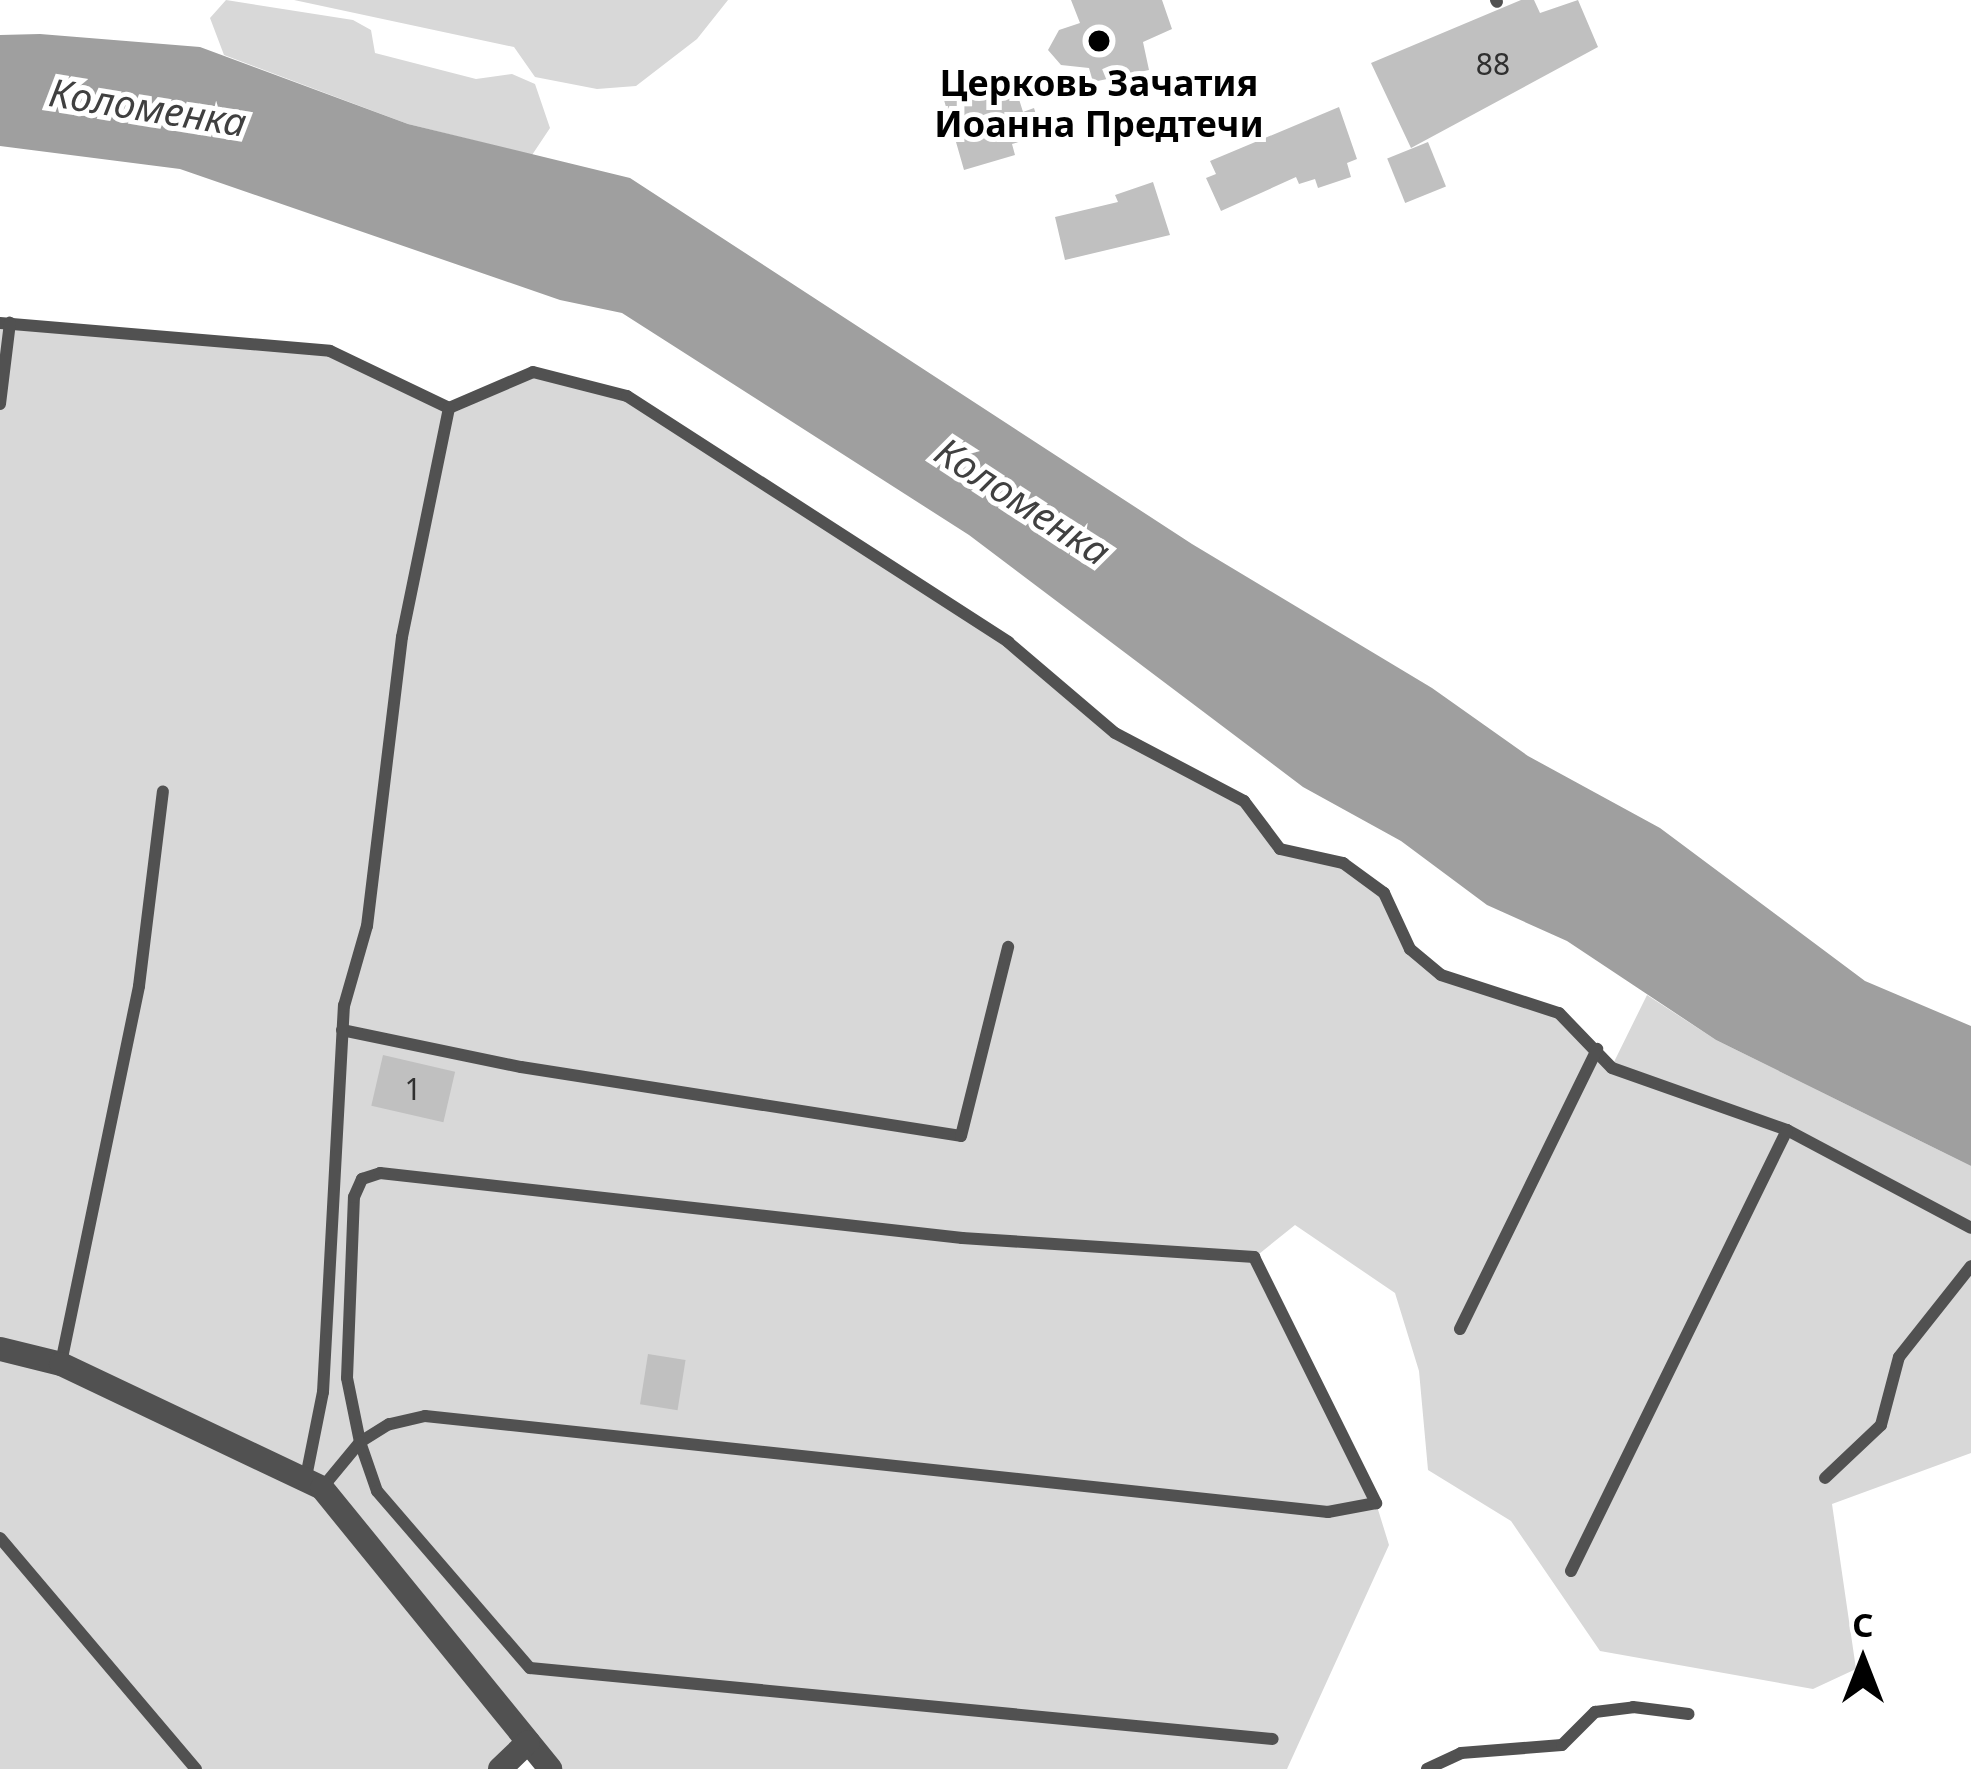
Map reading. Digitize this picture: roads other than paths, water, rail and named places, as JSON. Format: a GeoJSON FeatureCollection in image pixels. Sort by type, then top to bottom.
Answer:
{"type":"FeatureCollection","features":[{"type":"Feature","properties":{"kind":"street"},"geometry":{"type":"LineString","coordinates":[[0,1349],[61,1364],[314,1482],[550,1769]]}},
{"type":"Feature","properties":{"kind":"street"},"geometry":{"type":"LineString","coordinates":[[500,1769],[528,1742]]}},
{"type":"Feature","properties":{"kind":"lane"},"geometry":{"type":"LineString","coordinates":[[0,404],[5,323],[330,351],[449,408],[533,372],[628,396],[1008,642],[1115,733],[1244,801],[1280,849],[1342,863],[1384,893],[1410,949],[1441,975],[1559,1013],[1612,1068],[1787,1130],[1971,1228]]}},
{"type":"Feature","properties":{"kind":"lane"},"geometry":{"type":"LineString","coordinates":[[314,1482],[342,1030],[367,926],[402,637],[449,408]]}},
{"type":"Feature","properties":{"kind":"lane"},"geometry":{"type":"LineString","coordinates":[[61,1364],[139,986],[164,791]]}},
{"type":"Feature","properties":{"kind":"lane"},"geometry":{"type":"LineString","coordinates":[[342,1030],[521,1067],[961,1136],[1008,946]]}},
{"type":"Feature","properties":{"kind":"lane"},"geometry":{"type":"LineString","coordinates":[[1460,1329],[1597,1049]]}},
{"type":"Feature","properties":{"kind":"lane"},"geometry":{"type":"LineString","coordinates":[[1571,1571],[1787,1130]]}},
{"type":"Feature","properties":{"kind":"lane"},"geometry":{"type":"LineString","coordinates":[[314,1482],[360,1442],[388,1424],[424,1416],[1328,1512],[1376,1503],[1254,1257],[962,1238],[380,1173],[362,1178],[355,1197],[347,1378],[360,1442],[377,1491],[530,1668],[1273,1739]]}},
{"type":"Feature","properties":{"kind":"lane"},"geometry":{"type":"LineString","coordinates":[[1826,1478],[1881,1425],[1900,1357],[1971,1266]]}},
{"type":"Feature","properties":{"kind":"lane"},"geometry":{"type":"LineString","coordinates":[[0,1538],[196,1769]]}},
{"type":"Feature","properties":{"kind":"lane"},"geometry":{"type":"LineString","coordinates":[[1426,1769],[1461,1754],[1562,1745],[1594,1712],[1633,1707],[1689,1714]]}},
{"type":"Feature","properties":{"kind":"water","name":"Коломенка"},"geometry":{"type":"Polygon","coordinates":[[[0,35],[200,47],[408,124],[630,178],[1192,544],[1432,688],[1528,756],[1660,828],[1865,981],[1971,1026],[1971,1166],[1716,1040],[1567,941],[1487,905],[1401,841],[1303,787],[969,535],[622,313],[560,300],[180,169],[0,146],[0,35]]]}},
{"type":"Feature","properties":{"kind":"place","name":"Церковь Зачатия Иоанна Предтечи"},"geometry":{"type":"Point","coordinates":[1099,41]}}]}
